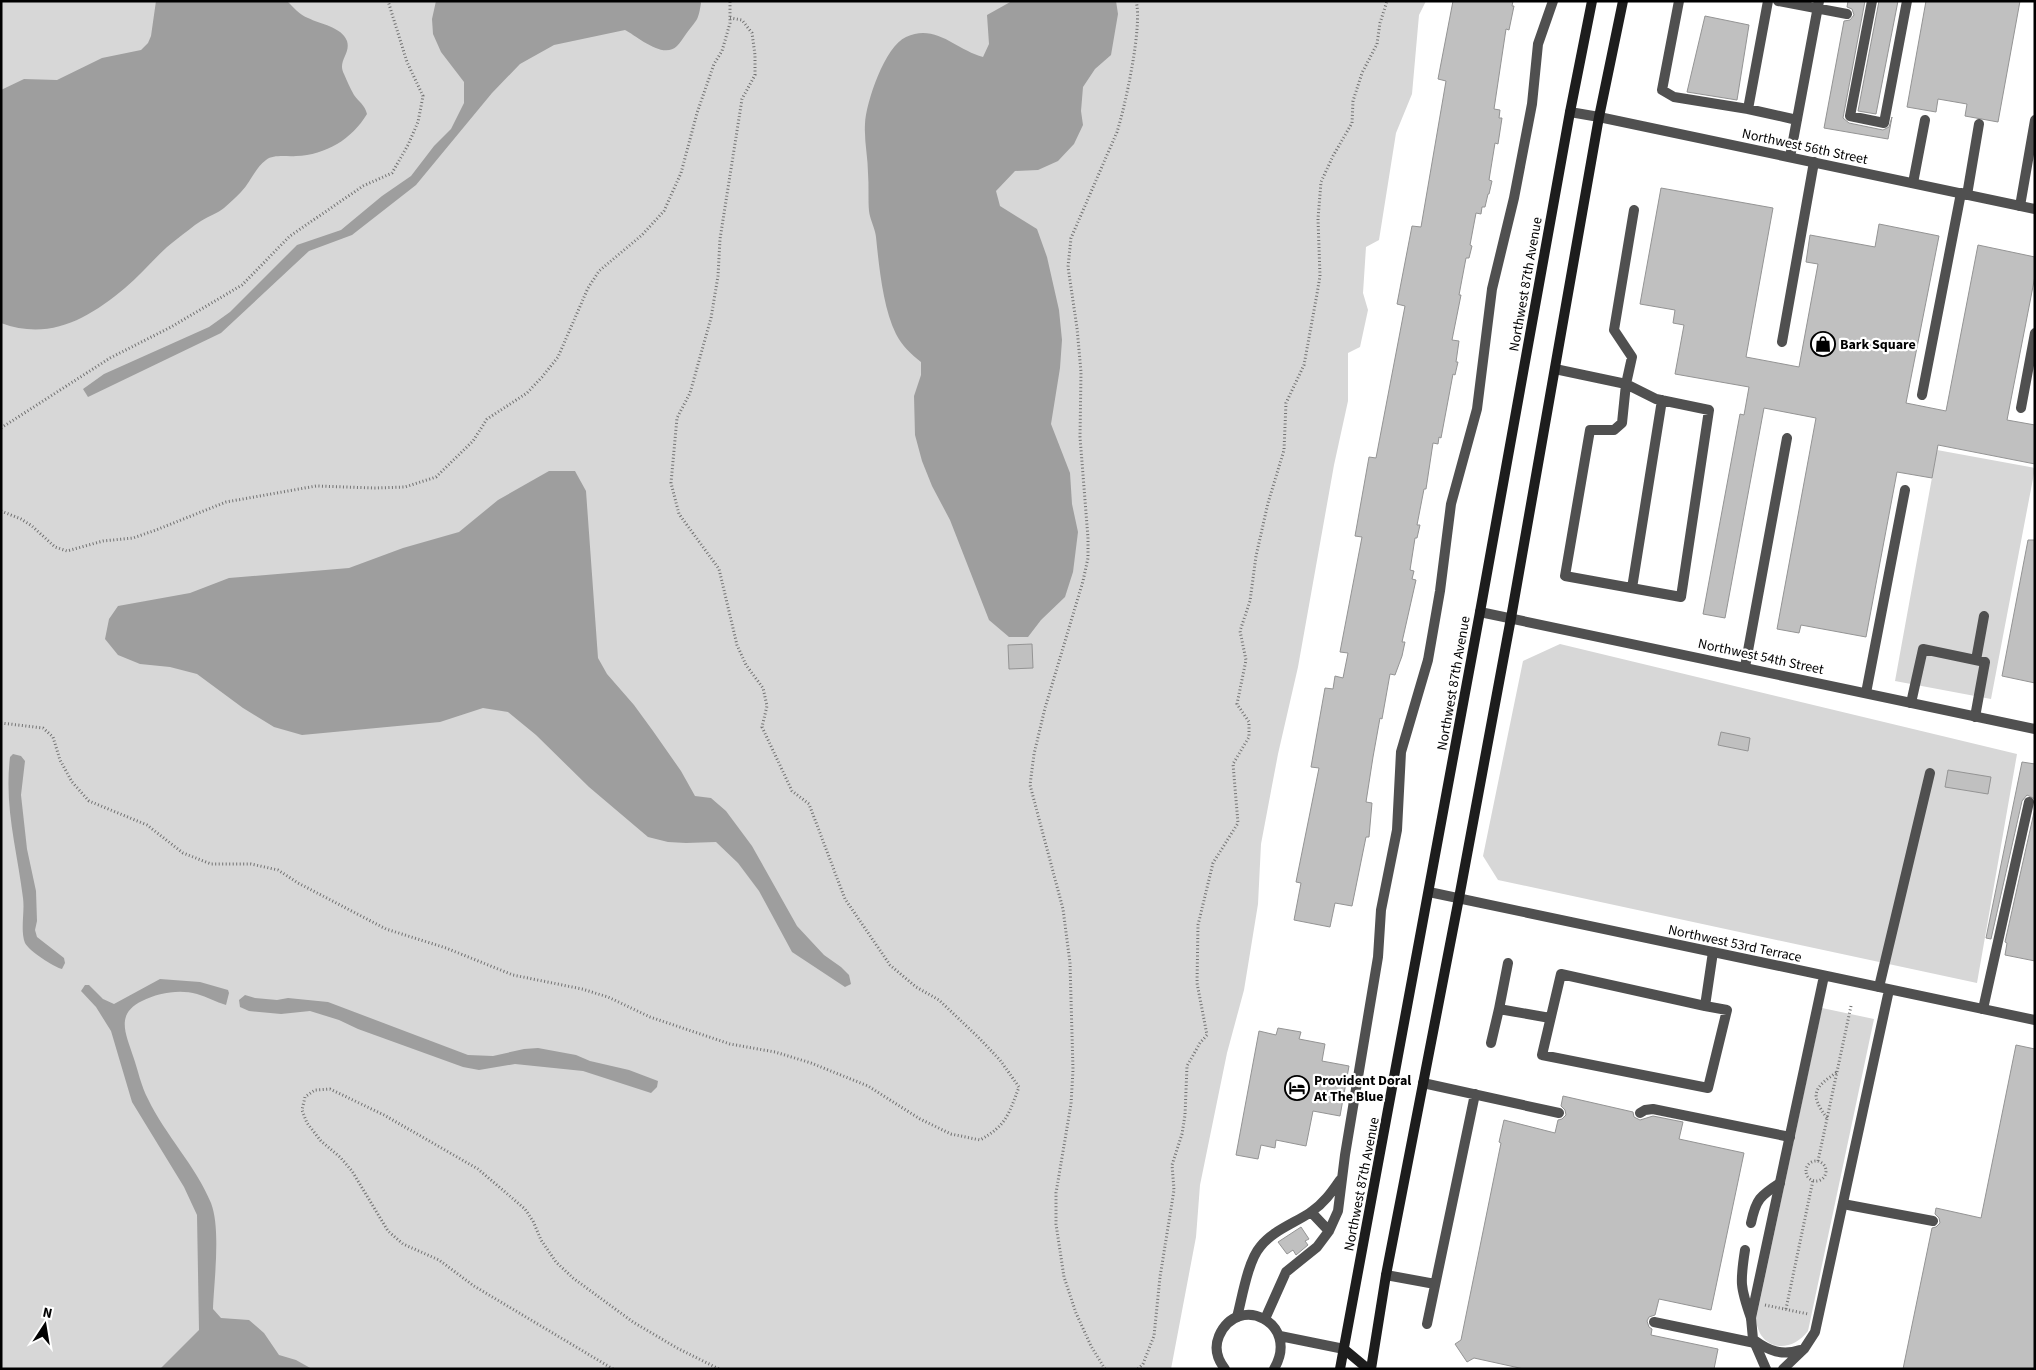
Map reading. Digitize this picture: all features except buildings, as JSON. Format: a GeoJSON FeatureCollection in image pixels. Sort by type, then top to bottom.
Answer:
{"type":"FeatureCollection","features":[{"type":"Feature","properties":{"kind":"main road","name":"Northwest 87th Avenue"},"geometry":{"type":"LineString","coordinates":[[1340,1369],[1429,892],[1570,112],[1592,1]]}},
{"type":"Feature","properties":{"kind":"main road"},"geometry":{"type":"LineString","coordinates":[[1344,1349],[1370,1369],[1386,1275],[1511,618],[1599,117],[1622,1]]}},
{"type":"Feature","properties":{"kind":"street"},"geometry":{"type":"LineString","coordinates":[[1265,1319],[1286,1272],[1317,1246],[1329,1231],[1338,1211],[1378,957],[1381,910],[1397,830],[1401,752],[1428,660],[1440,591],[1451,504],[1478,409],[1492,289],[1514,198],[1532,104],[1538,44],[1554,1]]}},
{"type":"Feature","properties":{"kind":"street"},"geometry":{"type":"LineString","coordinates":[[1679,1],[1662,90],[1674,97],[1797,120]]}},
{"type":"Feature","properties":{"kind":"street"},"geometry":{"type":"LineString","coordinates":[[1748,110],[1768,1]]}},
{"type":"Feature","properties":{"kind":"street"},"geometry":{"type":"LineString","coordinates":[[1778,1],[1818,5],[1847,14]]}},
{"type":"Feature","properties":{"kind":"street"},"geometry":{"type":"LineString","coordinates":[[1872,1],[1850,116],[1884,123],[1898,23],[1907,1]]}},
{"type":"Feature","properties":{"kind":"street"},"geometry":{"type":"LineString","coordinates":[[1790,157],[1818,5]]}},
{"type":"Feature","properties":{"kind":"street","name":"Northwest 56th Street"},"geometry":{"type":"LineString","coordinates":[[1570,112],[2035,209]]}},
{"type":"Feature","properties":{"kind":"street"},"geometry":{"type":"LineString","coordinates":[[1913,183],[1925,120]]}},
{"type":"Feature","properties":{"kind":"street"},"geometry":{"type":"LineString","coordinates":[[2020,206],[2035,120]]}},
{"type":"Feature","properties":{"kind":"street"},"geometry":{"type":"LineString","coordinates":[[1922,394],[1979,124]]}},
{"type":"Feature","properties":{"kind":"street"},"geometry":{"type":"LineString","coordinates":[[1782,342],[1814,162]]}},
{"type":"Feature","properties":{"kind":"street"},"geometry":{"type":"LineString","coordinates":[[1555,368],[1626,384],[1662,400],[1710,410],[1681,598],[1566,576],[1590,430],[1614,430],[1622,423],[1626,384],[1632,357],[1614,330],[1634,210]]}},
{"type":"Feature","properties":{"kind":"street"},"geometry":{"type":"LineString","coordinates":[[2020,408],[2035,333]]}},
{"type":"Feature","properties":{"kind":"street"},"geometry":{"type":"LineString","coordinates":[[1632,588],[1662,400]]}},
{"type":"Feature","properties":{"kind":"street"},"geometry":{"type":"LineString","coordinates":[[1745,667],[1787,438]]}},
{"type":"Feature","properties":{"kind":"street"},"geometry":{"type":"LineString","coordinates":[[1866,693],[1905,490]]}},
{"type":"Feature","properties":{"kind":"street","name":"Northwest 54th Street"},"geometry":{"type":"LineString","coordinates":[[1480,612],[2035,730]]}},
{"type":"Feature","properties":{"kind":"street"},"geometry":{"type":"LineString","coordinates":[[1976,660],[1984,616]]}},
{"type":"Feature","properties":{"kind":"street"},"geometry":{"type":"LineString","coordinates":[[1911,703],[1923,649],[1976,660],[1985,662],[1975,717]]}},
{"type":"Feature","properties":{"kind":"street"},"geometry":{"type":"LineString","coordinates":[[1783,1369],[1804,1349],[1815,1332],[1843,1204],[1884,988],[1930,773]]}},
{"type":"Feature","properties":{"kind":"street"},"geometry":{"type":"LineString","coordinates":[[1983,1009],[2028,802]]}},
{"type":"Feature","properties":{"kind":"street","name":"Northwest 53rd Terrace"},"geometry":{"type":"LineString","coordinates":[[1429,892],[2035,1020]]}},
{"type":"Feature","properties":{"kind":"street"},"geometry":{"type":"LineString","coordinates":[[1705,1006],[1713,952]]}},
{"type":"Feature","properties":{"kind":"street"},"geometry":{"type":"LineString","coordinates":[[1490,1043],[1508,964]]}},
{"type":"Feature","properties":{"kind":"street"},"geometry":{"type":"LineString","coordinates":[[1561,974],[1705,1006],[1727,1010],[1708,1088],[1542,1055],[1561,974]]}},
{"type":"Feature","properties":{"kind":"street"},"geometry":{"type":"LineString","coordinates":[[1766,1369],[1754,1341],[1752,1318],[1824,976]]}},
{"type":"Feature","properties":{"kind":"street"},"geometry":{"type":"LineString","coordinates":[[1499,1009],[1550,1018]]}},
{"type":"Feature","properties":{"kind":"street"},"geometry":{"type":"LineString","coordinates":[[1424,1083],[1559,1112]]}},
{"type":"Feature","properties":{"kind":"street"},"geometry":{"type":"LineString","coordinates":[[1427,1324],[1475,1094]]}},
{"type":"Feature","properties":{"kind":"street"},"geometry":{"type":"LineString","coordinates":[[1640,1113],[1653,1109],[1790,1137]]}},
{"type":"Feature","properties":{"kind":"street"},"geometry":{"type":"LineString","coordinates":[[1237,1317],[1249,1272],[1259,1247],[1272,1235],[1311,1212],[1327,1199],[1342,1178]]}},
{"type":"Feature","properties":{"kind":"street"},"geometry":{"type":"LineString","coordinates":[[1751,1223],[1755,1205],[1764,1193],[1780,1183]]}},
{"type":"Feature","properties":{"kind":"street"},"geometry":{"type":"LineString","coordinates":[[1843,1204],[1933,1222]]}},
{"type":"Feature","properties":{"kind":"street"},"geometry":{"type":"LineString","coordinates":[[1311,1212],[1329,1231]]}},
{"type":"Feature","properties":{"kind":"street"},"geometry":{"type":"LineString","coordinates":[[1745,1250],[1740,1280],[1742,1294],[1752,1318]]}},
{"type":"Feature","properties":{"kind":"street"},"geometry":{"type":"LineString","coordinates":[[1386,1275],[1435,1284]]}},
{"type":"Feature","properties":{"kind":"street"},"geometry":{"type":"LineString","coordinates":[[1225,1369],[1220,1363],[1216,1352],[1217,1340],[1222,1330],[1237,1317],[1249,1315],[1265,1319],[1276,1329],[1280,1336],[1282,1347],[1280,1359],[1274,1369]]}},
{"type":"Feature","properties":{"kind":"street"},"geometry":{"type":"LineString","coordinates":[[1654,1322],[1754,1341],[1774,1352],[1793,1352],[1804,1349]]}},
{"type":"Feature","properties":{"kind":"street"},"geometry":{"type":"LineString","coordinates":[[1280,1336],[1344,1349]]}},
{"type":"Feature","properties":{"kind":"path"},"geometry":{"type":"LineString","coordinates":[[1,428],[110,358],[172,327],[242,286],[290,236],[363,186],[392,173],[408,145],[418,122],[423,96],[408,62],[388,1]]}},
{"type":"Feature","properties":{"kind":"path"},"geometry":{"type":"LineString","coordinates":[[1,511],[32,526],[55,547],[67,551],[103,541],[133,538],[187,519],[226,502],[316,486],[406,487],[436,477],[473,441],[486,419],[527,393],[542,377],[558,357],[588,288],[599,271],[642,235],[664,211],[681,174],[700,104],[714,64],[722,51],[730,18],[730,1]]}},
{"type":"Feature","properties":{"kind":"path"},"geometry":{"type":"LineString","coordinates":[[1106,1369],[1091,1346],[1076,1313],[1064,1277],[1056,1224],[1056,1193],[1072,1104],[1070,963],[1063,909],[1030,785],[1034,754],[1045,708],[1083,581],[1088,558],[1080,437],[1080,372],[1077,328],[1068,266],[1071,238],[1122,117],[1136,44],[1138,8],[1136,1]]}},
{"type":"Feature","properties":{"kind":"path"},"geometry":{"type":"LineString","coordinates":[[1138,1369],[1143,1364],[1154,1336],[1160,1277],[1174,1190],[1172,1164],[1182,1134],[1185,1115],[1187,1066],[1200,1043],[1207,1035],[1197,983],[1198,925],[1213,862],[1238,823],[1232,764],[1249,737],[1249,722],[1237,704],[1246,660],[1240,630],[1250,601],[1256,556],[1268,503],[1284,450],[1286,403],[1304,365],[1310,335],[1320,276],[1318,220],[1321,182],[1352,123],[1353,101],[1362,73],[1377,44],[1380,23],[1388,1]]}},
{"type":"Feature","properties":{"kind":"path"},"geometry":{"type":"LineString","coordinates":[[1,723],[43,728],[53,737],[60,760],[72,782],[89,801],[147,825],[183,853],[211,864],[251,864],[278,870],[298,883],[386,929],[446,948],[513,975],[582,989],[608,997],[650,1017],[730,1044],[775,1052],[811,1063],[868,1086],[920,1119],[951,1134],[980,1140],[996,1132],[1010,1113],[1019,1086],[1000,1060],[939,1000],[916,987],[890,965],[845,899],[809,804],[792,791],[762,727],[767,706],[763,688],[746,665],[737,645],[719,570],[679,514],[671,483],[677,418],[690,393],[711,318],[718,276],[720,239],[742,99],[754,75],[755,55],[752,33],[742,20],[730,18]]}},
{"type":"Feature","properties":{"kind":"path"},"geometry":{"type":"LineString","coordinates":[[1818,1161],[1851,1006]]}},
{"type":"Feature","properties":{"kind":"path"},"geometry":{"type":"LineString","coordinates":[[1827,1119],[1819,1108],[1816,1098],[1820,1084],[1837,1072]]}},
{"type":"Feature","properties":{"kind":"path"},"geometry":{"type":"LineString","coordinates":[[613,1369],[474,1286],[439,1260],[403,1244],[388,1231],[352,1171],[340,1157],[320,1141],[307,1123],[302,1110],[305,1098],[315,1090],[330,1089],[384,1115],[478,1169],[526,1209],[540,1240],[556,1262],[573,1278],[633,1322],[677,1348],[719,1369]]}},
{"type":"Feature","properties":{"kind":"path"},"geometry":{"type":"LineString","coordinates":[[1818,1161],[1825,1167],[1826,1174],[1822,1179],[1813,1180],[1807,1175],[1806,1170],[1811,1162],[1818,1161]]}},
{"type":"Feature","properties":{"kind":"path"},"geometry":{"type":"LineString","coordinates":[[1786,1309],[1813,1180]]}},
{"type":"Feature","properties":{"kind":"path"},"geometry":{"type":"LineString","coordinates":[[1755,1303],[1818,1316]]}},
{"type":"Feature","properties":{"kind":"shaded area"},"geometry":{"type":"Polygon","coordinates":[[[1,1],[1426,1],[1419,15],[1412,94],[1396,133],[1379,240],[1366,247],[1363,293],[1368,310],[1360,347],[1348,353],[1348,401],[1334,465],[1298,667],[1278,754],[1261,844],[1258,904],[1244,990],[1227,1053],[1200,1185],[1196,1237],[1171,1369],[1,1369],[1,1]]]}},
{"type":"Feature","properties":{"kind":"shaded area"},"geometry":{"type":"Polygon","coordinates":[[[156,1],[287,1],[302,15],[336,29],[344,36],[348,46],[342,69],[347,82],[367,114],[354,131],[328,149],[307,155],[277,156],[266,160],[244,188],[226,206],[201,221],[163,250],[125,288],[97,309],[67,324],[52,328],[19,328],[1,323],[1,90],[24,79],[57,80],[102,58],[141,50],[148,43],[151,36],[156,1]]]}},
{"type":"Feature","properties":{"kind":"shaded area"},"geometry":{"type":"Polygon","coordinates":[[[436,1],[700,1],[701,3],[696,20],[678,45],[671,50],[650,46],[625,30],[554,45],[520,64],[492,93],[416,185],[352,235],[309,251],[221,333],[88,397],[83,389],[104,374],[209,327],[230,312],[297,245],[341,230],[382,196],[411,176],[434,146],[451,129],[464,103],[464,82],[441,52],[433,34],[432,19],[436,1]]]}},
{"type":"Feature","properties":{"kind":"shaded area"},"geometry":{"type":"Polygon","coordinates":[[[1012,1],[1116,1],[1118,14],[1111,55],[1095,69],[1083,87],[1081,111],[1083,125],[1074,144],[1058,161],[1038,170],[1015,171],[996,191],[1000,206],[1037,229],[1047,257],[1059,310],[1062,340],[1060,368],[1051,424],[1070,473],[1072,504],[1078,532],[1073,572],[1065,597],[1041,620],[1028,637],[1009,637],[989,620],[950,520],[932,486],[922,461],[915,435],[914,396],[921,375],[921,362],[898,338],[885,300],[875,234],[869,211],[865,130],[866,114],[873,89],[884,63],[898,42],[906,37],[927,33],[946,39],[973,54],[983,57],[989,44],[987,15],[1012,1]]]}},
{"type":"Feature","properties":{"kind":"shaded area"},"geometry":{"type":"Polygon","coordinates":[[[1937,450],[2035,468],[1991,699],[1895,681],[1937,450]]]}},
{"type":"Feature","properties":{"kind":"shaded area"},"geometry":{"type":"Polygon","coordinates":[[[549,471],[575,471],[586,491],[598,658],[607,674],[634,705],[653,731],[681,771],[695,796],[711,798],[726,811],[752,846],[797,926],[824,955],[849,975],[851,984],[845,987],[792,952],[759,891],[738,863],[716,842],[668,842],[648,837],[589,787],[536,735],[508,712],[483,708],[440,722],[302,735],[274,727],[243,708],[197,674],[170,667],[140,664],[118,655],[105,639],[109,619],[118,606],[190,593],[229,578],[349,568],[403,548],[459,532],[498,500],[549,471]]]}},
{"type":"Feature","properties":{"kind":"shaded area"},"geometry":{"type":"Polygon","coordinates":[[[1560,644],[2017,754],[1977,983],[1498,880],[1483,856],[1523,661],[1560,644]]]}},
{"type":"Feature","properties":{"kind":"shaded area"},"geometry":{"type":"Polygon","coordinates":[[[13,754],[21,756],[25,761],[21,795],[27,849],[36,891],[37,921],[35,930],[37,937],[64,958],[65,963],[62,969],[36,954],[25,943],[23,898],[10,811],[10,757],[13,754]]]}},
{"type":"Feature","properties":{"kind":"shaded area"},"geometry":{"type":"Polygon","coordinates":[[[160,979],[200,982],[228,990],[229,993],[226,1005],[201,995],[190,993],[176,992],[155,996],[134,1006],[125,1018],[128,1040],[146,1094],[163,1125],[205,1189],[211,1203],[216,1227],[213,1309],[221,1318],[249,1320],[264,1333],[279,1355],[296,1360],[312,1369],[160,1369],[199,1330],[197,1215],[184,1187],[132,1102],[111,1031],[96,1007],[81,991],[85,985],[89,985],[103,999],[114,1004],[160,979]]]}},
{"type":"Feature","properties":{"kind":"shaded area"},"geometry":{"type":"Polygon","coordinates":[[[245,995],[277,1000],[288,998],[328,1002],[468,1055],[493,1056],[538,1048],[576,1055],[590,1061],[629,1070],[658,1081],[657,1087],[651,1093],[583,1071],[515,1064],[479,1070],[463,1067],[358,1029],[339,1020],[310,1011],[281,1014],[249,1011],[240,1007],[239,1000],[245,995]]]}},
{"type":"Feature","properties":{"kind":"shaded area"},"geometry":{"type":"Polygon","coordinates":[[[1822,1008],[1874,1019],[1808,1331],[1793,1343],[1777,1346],[1763,1338],[1758,1330],[1756,1319],[1822,1008]]]}},
{"type":"Feature","properties":{"kind":"place","name":"Bark Square"},"geometry":{"type":"Point","coordinates":[1823,344]}},
{"type":"Feature","properties":{"kind":"place","name":"Provident Doral At The Blue"},"geometry":{"type":"Point","coordinates":[1297,1088]}}]}
